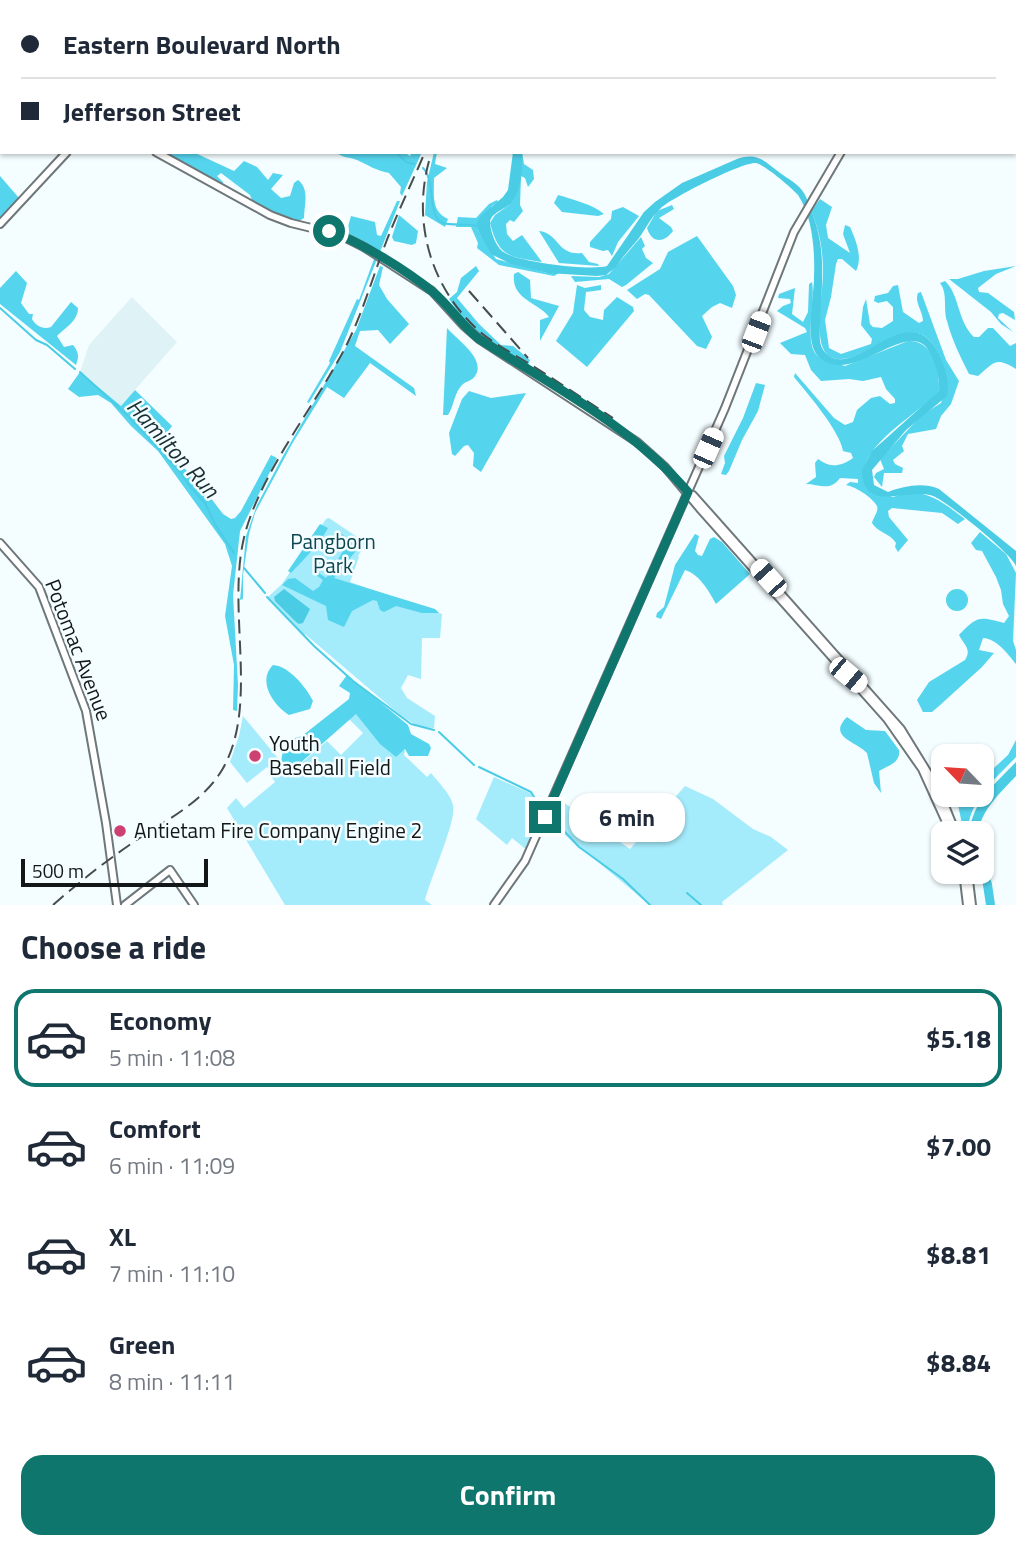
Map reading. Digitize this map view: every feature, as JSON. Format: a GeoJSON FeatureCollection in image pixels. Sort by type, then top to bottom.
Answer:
{"type":"FeatureCollection","features":[{"type":"Feature","properties":{"kind":"main road"},"geometry":{"type":"LineString","coordinates":[[0,224],[65,154]]}},
{"type":"Feature","properties":{"kind":"main road"},"geometry":{"type":"LineString","coordinates":[[160,154],[281,219],[329,231],[364,247],[432,291],[479,339],[638,442],[680,482],[701,510],[887,719],[930,779]]}},
{"type":"Feature","properties":{"kind":"main road"},"geometry":{"type":"LineString","coordinates":[[494,905],[525,861],[743,367],[802,217],[840,154]]}},
{"type":"Feature","properties":{"kind":"main road"},"geometry":{"type":"LineString","coordinates":[[680,482],[690,482],[699,467]]}},
{"type":"Feature","properties":{"kind":"main road"},"geometry":{"type":"LineString","coordinates":[[688,492],[697,498],[790,608],[795,609],[910,740],[948,821]]}},
{"type":"Feature","properties":{"kind":"main road"},"geometry":{"type":"LineString","coordinates":[[680,512],[690,501],[701,510]]}},
{"type":"Feature","properties":{"kind":"main road","name":"Potomac Avenue"},"geometry":{"type":"LineString","coordinates":[[0,543],[39,587],[86,711],[117,905]]}},
{"type":"Feature","properties":{"kind":"main road"},"geometry":{"type":"LineString","coordinates":[[848,675],[870,692],[887,719]]}},
{"type":"Feature","properties":{"kind":"main road"},"geometry":{"type":"LineString","coordinates":[[124,905],[170,870],[194,905]]}},
{"type":"Feature","properties":{"kind":"main road"},"geometry":{"type":"LineString","coordinates":[[967,884],[970,905]]}},
{"type":"Feature","properties":{"kind":"shaded area"},"geometry":{"type":"Polygon","coordinates":[[[167,154],[197,154],[234,171],[244,161],[257,167],[268,180],[273,173],[283,175],[271,189],[281,198],[290,196],[294,183],[298,180],[305,193],[304,218],[296,223],[254,205],[250,195],[221,173],[217,176],[223,186],[167,154]]]}},
{"type":"Feature","properties":{"kind":"shaded area"},"geometry":{"type":"Polygon","coordinates":[[[339,154],[421,154],[402,196],[401,187],[389,173],[339,154]]]}},
{"type":"Feature","properties":{"kind":"shaded area"},"geometry":{"type":"Polygon","coordinates":[[[434,154],[437,154],[435,164],[447,168],[434,178],[436,207],[448,219],[445,227],[425,215],[427,182],[434,154]]]}},
{"type":"Feature","properties":{"kind":"shaded area"},"geometry":{"type":"Polygon","coordinates":[[[513,154],[522,154],[522,172],[514,199],[495,214],[490,222],[493,237],[502,251],[521,259],[598,267],[607,266],[644,212],[655,202],[682,183],[737,159],[756,157],[796,184],[808,201],[821,246],[820,343],[824,350],[828,355],[840,359],[854,356],[899,334],[914,332],[927,338],[939,355],[946,375],[947,396],[906,430],[872,470],[874,485],[888,492],[914,486],[939,489],[1016,551],[1016,566],[1003,550],[978,528],[933,496],[878,496],[870,492],[864,484],[862,470],[872,451],[939,391],[937,372],[931,355],[922,344],[910,341],[847,364],[832,364],[818,356],[811,341],[814,268],[810,224],[798,195],[766,168],[756,163],[749,164],[723,174],[667,203],[616,267],[606,275],[597,276],[547,273],[511,264],[491,254],[477,223],[508,190],[513,154]]]}},
{"type":"Feature","properties":{"kind":"shaded area"},"geometry":{"type":"Polygon","coordinates":[[[522,154],[524,164],[533,170],[534,179],[528,187],[525,178],[521,176],[520,205],[523,211],[514,222],[510,220],[506,224],[507,234],[513,241],[522,235],[542,262],[521,259],[507,253],[497,243],[490,223],[495,215],[509,205],[522,154]]]}},
{"type":"Feature","properties":{"kind":"shaded area"},"geometry":{"type":"Polygon","coordinates":[[[0,176],[19,198],[0,218],[0,176]]]}},
{"type":"Feature","properties":{"kind":"shaded area"},"geometry":{"type":"Polygon","coordinates":[[[558,195],[589,205],[604,214],[598,216],[562,212],[554,203],[558,195]]]}},
{"type":"Feature","properties":{"kind":"shaded area"},"geometry":{"type":"Polygon","coordinates":[[[820,199],[832,207],[826,225],[828,238],[850,253],[843,234],[845,225],[850,227],[859,255],[856,271],[842,259],[838,259],[836,264],[825,320],[829,348],[841,354],[871,344],[872,339],[861,325],[866,299],[870,324],[882,328],[893,321],[893,307],[887,301],[874,301],[875,296],[888,293],[893,286],[898,285],[903,312],[919,323],[923,321],[917,300],[918,293],[921,292],[946,360],[959,381],[951,404],[941,416],[936,429],[908,434],[902,446],[904,451],[893,460],[903,468],[902,473],[884,473],[882,487],[874,477],[884,469],[880,459],[922,415],[941,403],[945,372],[927,337],[914,333],[900,335],[855,356],[841,359],[829,356],[824,350],[820,330],[822,257],[819,234],[811,211],[820,199]]]}},
{"type":"Feature","properties":{"kind":"shaded area"},"geometry":{"type":"Polygon","coordinates":[[[497,200],[478,230],[496,259],[547,273],[559,273],[554,276],[499,265],[477,248],[478,243],[471,227],[456,227],[458,217],[476,218],[489,204],[497,200]]]}},
{"type":"Feature","properties":{"kind":"shaded area"},"geometry":{"type":"Polygon","coordinates":[[[397,201],[400,201],[380,252],[346,234],[351,216],[375,222],[377,235],[381,236],[397,201]]]}},
{"type":"Feature","properties":{"kind":"shaded area"},"geometry":{"type":"Polygon","coordinates":[[[672,205],[674,209],[659,218],[673,231],[662,240],[655,239],[647,228],[657,211],[672,205]]]}},
{"type":"Feature","properties":{"kind":"shaded area"},"geometry":{"type":"Polygon","coordinates":[[[623,207],[639,216],[618,242],[612,256],[608,250],[590,247],[590,242],[611,219],[612,211],[623,207]]]}},
{"type":"Feature","properties":{"kind":"shaded area"},"geometry":{"type":"Polygon","coordinates":[[[399,215],[418,231],[416,243],[412,245],[394,241],[392,237],[399,215]]]}},
{"type":"Feature","properties":{"kind":"shaded area"},"geometry":{"type":"Polygon","coordinates":[[[539,231],[551,236],[568,251],[582,253],[589,262],[599,266],[559,263],[539,231]]]}},
{"type":"Feature","properties":{"kind":"shaded area"},"geometry":{"type":"Polygon","coordinates":[[[697,236],[733,286],[736,295],[732,308],[720,303],[702,316],[712,337],[706,349],[697,346],[649,295],[645,294],[637,299],[627,290],[660,269],[668,252],[697,236]]]}},
{"type":"Feature","properties":{"kind":"shaded area"},"geometry":{"type":"Polygon","coordinates":[[[641,237],[646,258],[653,263],[626,285],[622,287],[609,279],[575,282],[571,276],[599,277],[609,274],[641,237]]]}},
{"type":"Feature","properties":{"kind":"shaded area"},"geometry":{"type":"Polygon","coordinates":[[[352,243],[377,259],[340,352],[309,403],[307,402],[330,363],[357,299],[359,300],[374,259],[349,244],[352,243]]]}},
{"type":"Feature","properties":{"kind":"shaded area"},"geometry":{"type":"Polygon","coordinates":[[[380,266],[383,267],[379,285],[387,299],[409,324],[390,344],[378,330],[360,331],[355,346],[414,388],[416,396],[370,363],[344,398],[327,387],[292,444],[255,513],[243,575],[243,599],[240,600],[246,536],[257,505],[356,330],[380,266]]]}},
{"type":"Feature","properties":{"kind":"shaded area"},"geometry":{"type":"Polygon","coordinates":[[[476,266],[479,271],[457,298],[501,345],[513,346],[530,360],[528,365],[469,328],[449,299],[457,292],[461,278],[476,266]]]}},
{"type":"Feature","properties":{"kind":"shaded area"},"geometry":{"type":"Polygon","coordinates":[[[1016,266],[996,274],[978,288],[979,292],[988,293],[1014,312],[1015,320],[1003,313],[999,314],[998,318],[1013,332],[949,279],[958,279],[984,271],[1016,266]]]}},
{"type":"Feature","properties":{"kind":"shaded area"},"geometry":{"type":"Polygon","coordinates":[[[16,271],[27,283],[21,303],[29,314],[33,314],[32,319],[43,328],[51,327],[71,302],[78,308],[73,320],[57,336],[64,347],[73,345],[75,348],[78,355],[76,365],[0,304],[0,288],[16,271]]]}},
{"type":"Feature","properties":{"kind":"shaded area"},"geometry":{"type":"Polygon","coordinates":[[[518,272],[530,280],[531,298],[559,306],[540,341],[540,320],[549,317],[517,290],[514,274],[518,272]]]}},
{"type":"Feature","properties":{"kind":"shaded area"},"geometry":{"type":"Polygon","coordinates":[[[945,281],[953,293],[968,331],[974,337],[979,337],[988,328],[993,328],[1010,346],[1016,343],[1016,369],[999,362],[978,376],[969,374],[947,321],[944,291],[940,283],[945,281]]]}},
{"type":"Feature","properties":{"kind":"shaded area"},"geometry":{"type":"Polygon","coordinates":[[[812,282],[811,342],[818,356],[845,366],[908,341],[924,345],[936,365],[939,391],[876,447],[867,460],[864,474],[868,488],[893,497],[923,494],[940,501],[965,519],[958,524],[942,513],[892,508],[888,511],[889,517],[908,540],[898,552],[891,537],[872,523],[877,510],[875,503],[863,493],[846,485],[850,482],[858,483],[858,479],[840,478],[828,486],[806,484],[816,477],[815,463],[818,459],[835,465],[853,458],[851,453],[843,451],[830,423],[794,377],[795,373],[834,418],[845,425],[853,422],[857,410],[871,398],[880,396],[890,404],[895,403],[881,377],[863,381],[821,381],[811,370],[805,355],[791,354],[780,343],[807,332],[805,328],[777,311],[791,303],[790,299],[778,298],[779,294],[795,288],[792,314],[803,322],[808,312],[809,284],[812,282]]]}},
{"type":"Feature","properties":{"kind":"shaded area"},"geometry":{"type":"Polygon","coordinates":[[[577,285],[585,288],[601,285],[601,290],[586,292],[584,310],[590,317],[603,320],[604,310],[617,297],[633,307],[634,311],[587,367],[556,341],[573,313],[577,285]]]}},
{"type":"Feature","properties":{"kind":"shaded area"},"geometry":{"type":"Polygon","coordinates":[[[132,297],[177,342],[119,408],[80,372],[89,345],[132,297]]]}},
{"type":"Feature","properties":{"kind":"shaded area"},"geometry":{"type":"Polygon","coordinates":[[[447,328],[474,356],[478,370],[474,378],[459,388],[448,415],[443,415],[447,328]]]}},
{"type":"Feature","properties":{"kind":"shaded area"},"geometry":{"type":"Polygon","coordinates":[[[80,372],[121,406],[135,390],[172,426],[161,441],[162,446],[200,484],[223,514],[231,519],[241,511],[271,455],[277,458],[240,531],[233,595],[237,711],[233,710],[234,665],[225,616],[232,566],[225,544],[158,451],[111,403],[98,395],[79,397],[68,389],[80,372]]]}},
{"type":"Feature","properties":{"kind":"shaded area"},"geometry":{"type":"Polygon","coordinates":[[[756,383],[765,385],[758,411],[729,471],[726,475],[721,474],[725,463],[724,456],[743,418],[756,383]]]}},
{"type":"Feature","properties":{"kind":"shaded area"},"geometry":{"type":"Polygon","coordinates":[[[469,391],[491,398],[526,393],[481,472],[473,466],[474,453],[468,445],[455,456],[452,454],[449,433],[462,399],[469,391]]]}},
{"type":"Feature","properties":{"kind":"shaded area"},"geometry":{"type":"Polygon","coordinates":[[[320,524],[328,528],[311,552],[291,573],[288,571],[320,524]]]}},
{"type":"Feature","properties":{"kind":"shaded area"},"geometry":{"type":"Polygon","coordinates":[[[980,532],[1006,554],[1016,573],[1013,641],[1016,664],[997,644],[983,638],[979,650],[994,653],[932,712],[923,712],[917,700],[929,682],[965,660],[967,656],[967,647],[959,635],[980,619],[1004,623],[1009,616],[996,577],[982,551],[976,550],[971,543],[980,532]]]}},
{"type":"Feature","properties":{"kind":"shaded area"},"geometry":{"type":"Polygon","coordinates":[[[342,534],[353,543],[355,552],[334,578],[435,609],[439,613],[422,613],[396,606],[384,612],[380,610],[377,601],[373,600],[352,611],[344,627],[328,620],[326,606],[282,585],[288,579],[295,578],[313,591],[319,587],[323,580],[316,575],[316,571],[326,578],[345,548],[332,550],[329,547],[337,542],[342,534]]]}},
{"type":"Feature","properties":{"kind":"shaded area"},"geometry":{"type":"Polygon","coordinates":[[[695,534],[699,536],[695,551],[698,555],[702,556],[710,539],[714,537],[722,542],[750,574],[716,604],[699,579],[685,570],[661,619],[656,617],[664,607],[675,565],[695,534]]]}},
{"type":"Feature","properties":{"kind":"shaded area"},"geometry":{"type":"Polygon","coordinates":[[[284,589],[310,609],[303,623],[296,622],[275,601],[274,597],[284,589]]]}},
{"type":"Feature","properties":{"kind":"shaded area"},"geometry":{"type":"Polygon","coordinates":[[[957,589],[965,592],[968,600],[965,608],[957,611],[949,608],[946,600],[949,592],[957,589]]]}},
{"type":"Feature","properties":{"kind":"shaded area"},"geometry":{"type":"Polygon","coordinates":[[[273,665],[291,673],[301,684],[313,701],[310,709],[289,715],[278,705],[269,692],[266,678],[273,665]]]}},
{"type":"Feature","properties":{"kind":"shaded area"},"geometry":{"type":"Polygon","coordinates":[[[347,675],[408,725],[411,734],[429,744],[431,748],[428,756],[409,756],[405,749],[396,757],[380,744],[356,714],[289,773],[281,762],[283,750],[292,739],[302,736],[349,699],[350,693],[339,686],[347,675]]]}},
{"type":"Feature","properties":{"kind":"shaded area"},"geometry":{"type":"Polygon","coordinates":[[[847,717],[866,730],[885,731],[899,750],[896,761],[879,771],[881,793],[874,783],[867,753],[842,734],[840,729],[847,717]]]}},
{"type":"Feature","properties":{"kind":"shaded area"},"geometry":{"type":"Polygon","coordinates":[[[1016,740],[1016,757],[994,780],[994,768],[1008,755],[1016,740]]]}},
{"type":"Feature","properties":{"kind":"shaded area"},"geometry":{"type":"Polygon","coordinates":[[[1016,762],[1016,776],[994,800],[994,785],[1016,762]]]}},
{"type":"Feature","properties":{"kind":"shaded area"},"geometry":{"type":"Polygon","coordinates":[[[958,807],[974,807],[969,821],[961,821],[958,807]]]}},
{"type":"Feature","properties":{"kind":"shaded area"},"geometry":{"type":"Polygon","coordinates":[[[978,807],[989,807],[982,821],[971,821],[978,807]]]}},
{"type":"Feature","properties":{"kind":"shaded area"},"geometry":{"type":"Polygon","coordinates":[[[983,884],[992,884],[995,905],[986,905],[983,884]]]}},
{"type":"Feature","properties":{"kind":"green space","name":"Pangborn Park"},"geometry":{"type":"Polygon","coordinates":[[[329,518],[366,543],[358,556],[350,582],[442,614],[440,638],[422,638],[421,679],[408,675],[401,688],[407,698],[435,716],[434,728],[419,727],[400,715],[305,634],[304,636],[267,598],[282,584],[329,518]]]}},
{"type":"Feature","properties":{"kind":"green space"},"geometry":{"type":"Polygon","coordinates":[[[360,699],[405,751],[404,755],[427,777],[431,773],[447,792],[453,805],[451,823],[425,900],[432,905],[285,905],[227,808],[236,798],[244,808],[275,782],[267,767],[247,783],[230,762],[243,716],[290,773],[327,741],[341,755],[363,733],[344,714],[360,699]]]}},
{"type":"Feature","properties":{"kind":"green space"},"geometry":{"type":"Polygon","coordinates":[[[494,777],[532,794],[545,809],[527,850],[512,838],[507,845],[476,819],[494,777]]]}},
{"type":"Feature","properties":{"kind":"green space"},"geometry":{"type":"Polygon","coordinates":[[[685,786],[713,799],[753,829],[771,837],[788,850],[722,902],[723,905],[650,905],[546,819],[556,797],[630,849],[685,786]]]}},
{"type":"Feature","properties":{"kind":"waterway"},"geometry":{"type":"LineString","coordinates":[[398,154],[406,162],[414,164]]}},
{"type":"Feature","properties":{"kind":"waterway"},"geometry":{"type":"LineString","coordinates":[[423,168],[427,174],[438,220],[447,224],[477,226]]}},
{"type":"Feature","properties":{"kind":"waterway","name":"Hamilton Run"},"geometry":{"type":"LineString","coordinates":[[0,308],[36,340],[47,345],[75,369]]}},
{"type":"Feature","properties":{"kind":"waterway","name":"Hamilton Run"},"geometry":{"type":"LineString","coordinates":[[80,372],[127,415],[182,474],[205,503],[234,553]]}},
{"type":"Feature","properties":{"kind":"waterway","name":"Hamilton Run"},"geometry":{"type":"LineString","coordinates":[[244,568],[265,593]]}},
{"type":"Feature","properties":{"kind":"waterway","name":"Hamilton Run"},"geometry":{"type":"LineString","coordinates":[[267,597],[314,646],[353,681],[411,724],[434,730]]}},
{"type":"Feature","properties":{"kind":"waterway","name":"Hamilton Run"},"geometry":{"type":"LineString","coordinates":[[439,732],[474,765]]}},
{"type":"Feature","properties":{"kind":"waterway","name":"Hamilton Run"},"geometry":{"type":"LineString","coordinates":[[479,767],[531,792],[543,811]]}},
{"type":"Feature","properties":{"kind":"waterway","name":"Hamilton Run"},"geometry":{"type":"LineString","coordinates":[[549,815],[579,847],[623,879],[650,905]]}},
{"type":"Feature","properties":{"kind":"waterway"},"geometry":{"type":"LineString","coordinates":[[687,893],[701,905]]}},
{"type":"Feature","properties":{"kind":"railway"},"geometry":{"type":"LineString","coordinates":[[53,905],[109,860],[191,804],[203,794],[222,770],[233,744],[239,715],[241,685],[238,590],[240,559],[246,530],[277,460],[333,370],[351,335],[424,154]]}},
{"type":"Feature","properties":{"kind":"railway"},"geometry":{"type":"LineString","coordinates":[[429,161],[424,184],[425,231],[438,275],[462,314],[485,336],[613,418]]}},
{"type":"Feature","properties":{"kind":"railway"},"geometry":{"type":"LineString","coordinates":[[469,291],[528,358]]}},
{"type":"Feature","properties":{"kind":"place","name":"Youth Baseball Field"},"geometry":{"type":"Point","coordinates":[255,756]}},
{"type":"Feature","properties":{"kind":"place","name":"Antietam Fire Company Engine 2"},"geometry":{"type":"Point","coordinates":[120,831]}},
{"type":"Feature","properties":{"kind":"route"},"geometry":{"type":"LineString","coordinates":[[329,231],[364,247],[432,291],[479,339],[623,431],[651,453],[688,492],[545,817]]}}]}
